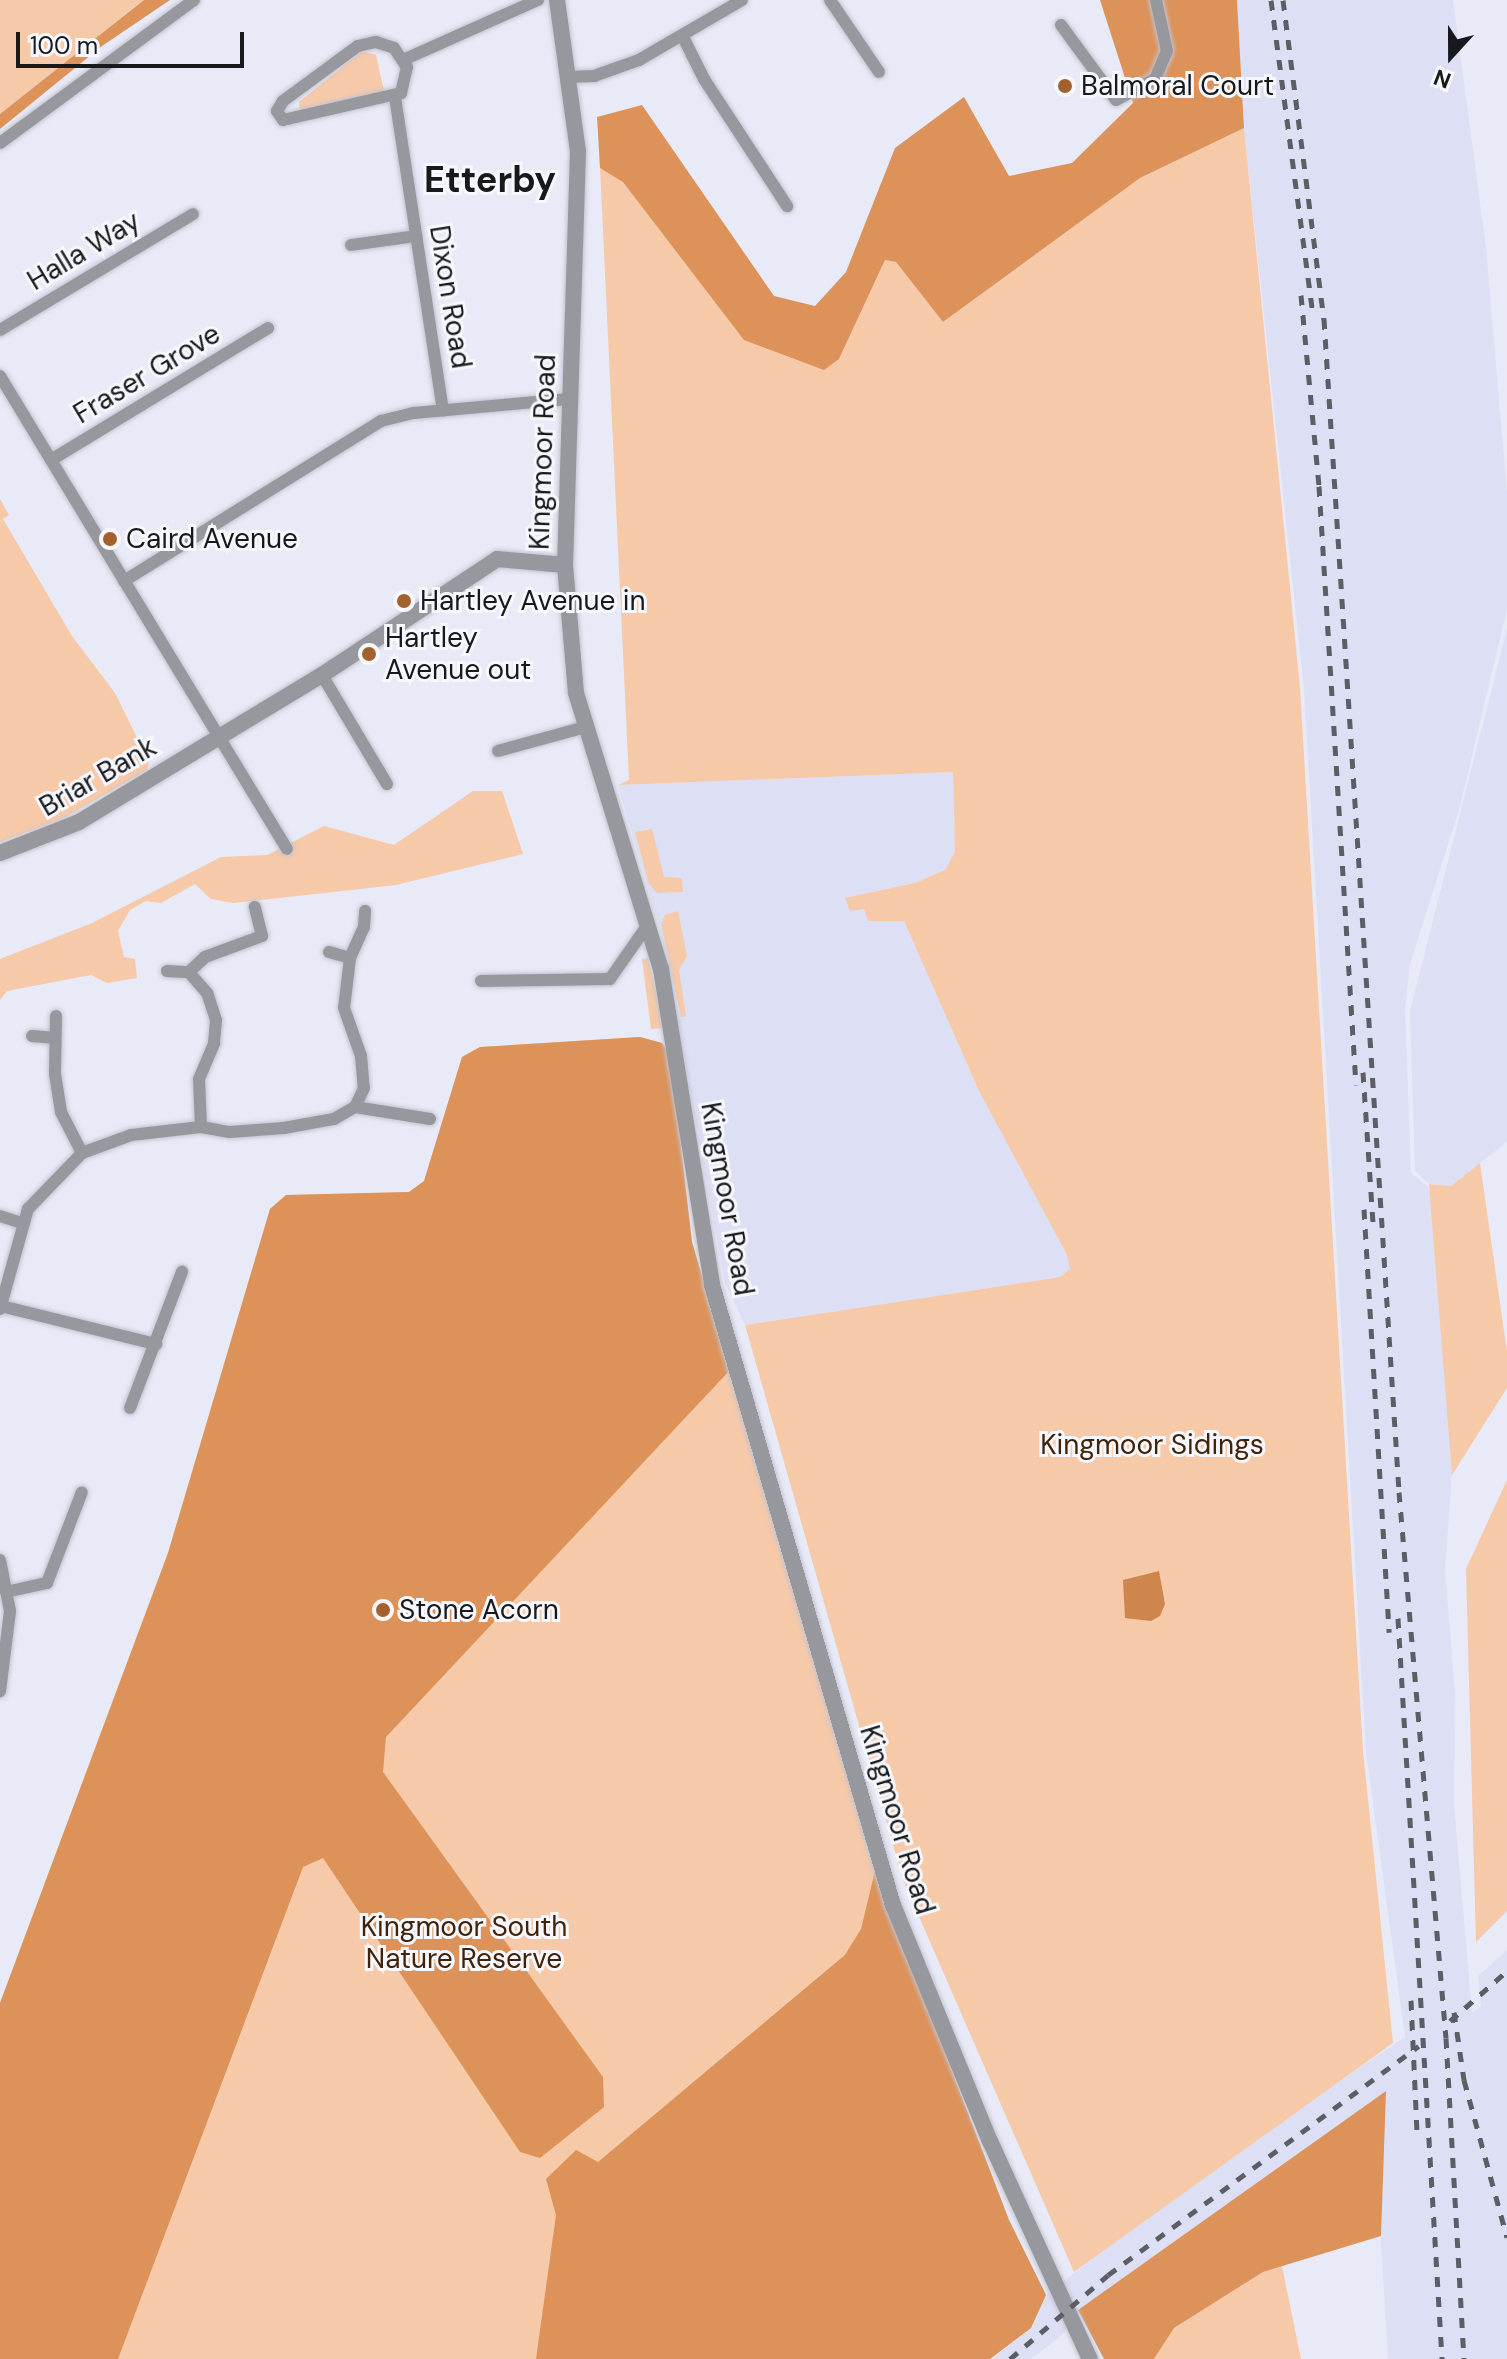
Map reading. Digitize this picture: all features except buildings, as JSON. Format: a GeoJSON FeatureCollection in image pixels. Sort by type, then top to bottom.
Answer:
{"type":"FeatureCollection","features":[{"type":"Feature","properties":{"kind":"street"},"geometry":{"type":"LineString","coordinates":[[0,143],[194,0]]}},
{"type":"Feature","properties":{"kind":"street"},"geometry":{"type":"LineString","coordinates":[[403,60],[538,0]]}},
{"type":"Feature","properties":{"kind":"street","name":"Kingmoor Road"},"geometry":{"type":"LineString","coordinates":[[557,0],[578,152],[580,207],[569,399],[565,565],[576,693],[647,926],[673,1030],[712,1285],[893,1905],[990,2141],[1090,2359]]}},
{"type":"Feature","properties":{"kind":"street"},"geometry":{"type":"LineString","coordinates":[[567,77],[613,71],[683,37],[724,6],[742,0]]}},
{"type":"Feature","properties":{"kind":"street"},"geometry":{"type":"LineString","coordinates":[[830,0],[879,72]]}},
{"type":"Feature","properties":{"kind":"street"},"geometry":{"type":"LineString","coordinates":[[1061,25],[1116,100],[1155,79],[1167,51],[1156,0]]}},
{"type":"Feature","properties":{"kind":"street"},"geometry":{"type":"LineString","coordinates":[[683,37],[704,79],[787,206]]}},
{"type":"Feature","properties":{"kind":"street"},"geometry":{"type":"LineString","coordinates":[[386,44],[403,60],[407,78],[395,97],[288,120],[277,111],[283,101],[358,46],[386,44]]}},
{"type":"Feature","properties":{"kind":"street","name":"Dixon Road"},"geometry":{"type":"LineString","coordinates":[[395,97],[443,410]]}},
{"type":"Feature","properties":{"kind":"street","name":"Halla Way"},"geometry":{"type":"LineString","coordinates":[[0,330],[193,214]]}},
{"type":"Feature","properties":{"kind":"street"},"geometry":{"type":"LineString","coordinates":[[351,245],[416,236]]}},
{"type":"Feature","properties":{"kind":"street","name":"Fraser Grove"},"geometry":{"type":"LineString","coordinates":[[51,460],[268,328]]}},
{"type":"Feature","properties":{"kind":"street"},"geometry":{"type":"LineString","coordinates":[[0,376],[287,849]]}},
{"type":"Feature","properties":{"kind":"street"},"geometry":{"type":"LineString","coordinates":[[124,581],[381,421],[443,410],[569,399]]}},
{"type":"Feature","properties":{"kind":"street","name":"Briar Bank"},"geometry":{"type":"LineString","coordinates":[[0,853],[79,822],[322,675],[497,559],[565,565]]}},
{"type":"Feature","properties":{"kind":"street"},"geometry":{"type":"LineString","coordinates":[[322,675],[387,784]]}},
{"type":"Feature","properties":{"kind":"street"},"geometry":{"type":"LineString","coordinates":[[498,751],[586,727]]}},
{"type":"Feature","properties":{"kind":"street"},"geometry":{"type":"LineString","coordinates":[[167,971],[189,972],[205,957],[262,936],[255,907]]}},
{"type":"Feature","properties":{"kind":"street"},"geometry":{"type":"LineString","coordinates":[[156,1344],[0,1308],[21,1223],[50,1179],[82,1153],[131,1135],[201,1127],[230,1132],[284,1128],[334,1119],[355,1107],[364,1088],[361,1056],[344,1008],[350,958],[360,940],[365,911]]}},
{"type":"Feature","properties":{"kind":"street"},"geometry":{"type":"LineString","coordinates":[[481,981],[610,979],[647,926]]}},
{"type":"Feature","properties":{"kind":"street"},"geometry":{"type":"LineString","coordinates":[[329,952],[350,958]]}},
{"type":"Feature","properties":{"kind":"street"},"geometry":{"type":"LineString","coordinates":[[189,972],[207,993],[216,1020],[214,1043],[199,1079],[201,1127]]}},
{"type":"Feature","properties":{"kind":"street"},"geometry":{"type":"LineString","coordinates":[[56,1016],[53,1038],[61,1112],[82,1153]]}},
{"type":"Feature","properties":{"kind":"street"},"geometry":{"type":"LineString","coordinates":[[32,1036],[53,1038]]}},
{"type":"Feature","properties":{"kind":"street"},"geometry":{"type":"LineString","coordinates":[[355,1107],[430,1119]]}},
{"type":"Feature","properties":{"kind":"street"},"geometry":{"type":"LineString","coordinates":[[0,1216],[21,1223]]}},
{"type":"Feature","properties":{"kind":"street"},"geometry":{"type":"LineString","coordinates":[[130,1408],[182,1272]]}},
{"type":"Feature","properties":{"kind":"street"},"geometry":{"type":"LineString","coordinates":[[6,1592],[47,1583],[82,1492]]}},
{"type":"Feature","properties":{"kind":"street"},"geometry":{"type":"LineString","coordinates":[[0,1560],[10,1611],[0,1691]]}},
{"type":"Feature","properties":{"kind":"shaded area"},"geometry":{"type":"Polygon","coordinates":[[[1237,0],[1453,0],[1486,247],[1507,493],[1507,609],[1459,810],[1410,964],[1405,1009],[1411,1173],[1428,1187],[1435,1206],[1452,1475],[1445,1569],[1455,1693],[1454,1804],[1472,2013],[1481,2006],[1478,1976],[1507,1950],[1507,2359],[1388,2359],[1381,2242],[1385,2092],[1078,2310],[1062,2335],[1031,2359],[991,2359],[1033,2327],[1046,2295],[1074,2273],[1248,2143],[1405,2037],[1366,1752],[1304,689],[1244,128],[1237,0]]]}},
{"type":"Feature","properties":{"kind":"shaded area"},"geometry":{"type":"Polygon","coordinates":[[[1507,629],[1507,1142],[1451,1186],[1429,1184],[1415,1171],[1410,1011],[1507,629]]]}},
{"type":"Feature","properties":{"kind":"shaded area"},"geometry":{"type":"Polygon","coordinates":[[[953,772],[955,852],[945,870],[915,883],[845,899],[864,909],[868,921],[904,921],[979,1091],[1067,1255],[1070,1269],[1060,1277],[745,1325],[725,1283],[661,932],[618,785],[953,772]]]}},
{"type":"Feature","properties":{"kind":"shaded area"},"geometry":{"type":"Polygon","coordinates":[[[1159,1571],[1165,1604],[1160,1616],[1151,1621],[1125,1618],[1123,1580],[1159,1571]]]}},
{"type":"Feature","properties":{"kind":"green space"},"geometry":{"type":"Polygon","coordinates":[[[0,0],[144,0],[0,114],[0,0]]]}},
{"type":"Feature","properties":{"kind":"green space"},"geometry":{"type":"Polygon","coordinates":[[[144,0],[170,0],[102,46],[0,129],[0,114],[144,0]]]}},
{"type":"Feature","properties":{"kind":"green space"},"geometry":{"type":"Polygon","coordinates":[[[1100,0],[1237,0],[1244,128],[1140,178],[943,322],[896,262],[885,260],[839,359],[824,370],[744,340],[623,182],[600,168],[597,117],[642,105],[774,296],[815,306],[846,272],[895,148],[964,97],[1009,176],[1072,163],[1133,103],[1100,0]]]}},
{"type":"Feature","properties":{"kind":"green space"},"geometry":{"type":"Polygon","coordinates":[[[362,51],[376,55],[385,95],[300,110],[299,102],[362,51]]]}},
{"type":"Feature","properties":{"kind":"green space","name":"Kingmoor Sidings"},"geometry":{"type":"Polygon","coordinates":[[[1244,128],[1300,688],[1363,1751],[1393,2043],[1074,2272],[903,1880],[745,1325],[1060,1277],[1070,1269],[1067,1255],[979,1091],[904,921],[868,921],[864,909],[850,911],[845,898],[915,883],[945,870],[955,852],[953,772],[618,785],[629,780],[600,168],[623,181],[839,359],[885,260],[896,262],[943,322],[1140,178],[1244,128]]]}},
{"type":"Feature","properties":{"kind":"green space"},"geometry":{"type":"Polygon","coordinates":[[[0,499],[9,515],[3,519],[72,636],[115,693],[149,762],[147,770],[62,819],[0,842],[0,499]]]}},
{"type":"Feature","properties":{"kind":"green space"},"geometry":{"type":"Polygon","coordinates":[[[473,791],[502,791],[523,854],[396,885],[233,903],[211,899],[195,884],[161,903],[146,901],[130,910],[118,931],[124,957],[135,959],[137,978],[107,983],[91,975],[7,991],[0,1000],[0,959],[92,923],[221,857],[267,855],[324,826],[394,845],[473,791]]]}},
{"type":"Feature","properties":{"kind":"green space"},"geometry":{"type":"Polygon","coordinates":[[[652,829],[664,877],[682,878],[683,892],[657,893],[649,884],[635,832],[652,829]]]}},
{"type":"Feature","properties":{"kind":"green space"},"geometry":{"type":"Polygon","coordinates":[[[678,911],[687,956],[679,970],[686,1016],[681,1017],[661,924],[665,915],[678,911]]]}},
{"type":"Feature","properties":{"kind":"green space"},"geometry":{"type":"Polygon","coordinates":[[[648,958],[664,1028],[651,1029],[642,959],[648,958]]]}},
{"type":"Feature","properties":{"kind":"green space","name":"Kingmoor South Nature Reserve"},"geometry":{"type":"Polygon","coordinates":[[[640,1037],[662,1043],[674,1081],[692,1242],[875,1870],[1009,2220],[1046,2295],[1031,2328],[990,2359],[0,2359],[0,2003],[168,1553],[270,1209],[286,1195],[409,1192],[424,1181],[462,1057],[480,1047],[640,1037]]]}},
{"type":"Feature","properties":{"kind":"green space"},"geometry":{"type":"Polygon","coordinates":[[[640,1037],[662,1043],[670,1054],[692,1242],[730,1370],[386,1737],[383,1772],[603,2077],[604,2107],[540,2158],[520,2152],[323,1858],[303,1867],[118,2359],[0,2359],[0,2003],[168,1553],[270,1209],[286,1195],[409,1192],[424,1181],[462,1057],[480,1047],[640,1037]]]}},
{"type":"Feature","properties":{"kind":"green space"},"geometry":{"type":"Polygon","coordinates":[[[1480,1163],[1507,1352],[1507,1388],[1452,1475],[1429,1184],[1451,1186],[1480,1163]]]}},
{"type":"Feature","properties":{"kind":"green space"},"geometry":{"type":"Polygon","coordinates":[[[1507,1480],[1507,1911],[1476,1942],[1466,1569],[1507,1480]]]}},
{"type":"Feature","properties":{"kind":"green space"},"geometry":{"type":"Polygon","coordinates":[[[875,1871],[1009,2220],[1046,2295],[1031,2328],[990,2359],[536,2359],[556,2215],[546,2179],[576,2150],[598,2162],[845,1955],[861,1929],[875,1871]]]}},
{"type":"Feature","properties":{"kind":"green space"},"geometry":{"type":"Polygon","coordinates":[[[1386,2091],[1381,2236],[1263,2272],[1174,2328],[1154,2359],[1104,2359],[1078,2310],[1386,2091]]]}},
{"type":"Feature","properties":{"kind":"green space"},"geometry":{"type":"Polygon","coordinates":[[[1282,2266],[1301,2359],[1154,2359],[1174,2328],[1263,2272],[1282,2266]]]}},
{"type":"Feature","properties":{"kind":"railway"},"geometry":{"type":"LineString","coordinates":[[1271,0],[1312,309]]}},
{"type":"Feature","properties":{"kind":"railway"},"geometry":{"type":"LineString","coordinates":[[1283,0],[1324,319],[1399,1492],[1446,2038],[1464,2359]]}},
{"type":"Feature","properties":{"kind":"railway"},"geometry":{"type":"LineString","coordinates":[[1301,295],[1319,486],[1356,1085]]}},
{"type":"Feature","properties":{"kind":"railway"},"geometry":{"type":"LineString","coordinates":[[1363,1072],[1373,1223]]}},
{"type":"Feature","properties":{"kind":"railway"},"geometry":{"type":"LineString","coordinates":[[1364,1209],[1389,1632]]}},
{"type":"Feature","properties":{"kind":"railway"},"geometry":{"type":"LineString","coordinates":[[1398,1618],[1442,2359]]}},
{"type":"Feature","properties":{"kind":"railway"},"geometry":{"type":"LineString","coordinates":[[1450,2021],[1507,1971]]}},
{"type":"Feature","properties":{"kind":"railway"},"geometry":{"type":"LineString","coordinates":[[1411,2000],[1417,2132]]}},
{"type":"Feature","properties":{"kind":"railway"},"geometry":{"type":"LineString","coordinates":[[1454,2012],[1464,2080],[1507,2237]]}},
{"type":"Feature","properties":{"kind":"railway"},"geometry":{"type":"LineString","coordinates":[[1010,2359],[1108,2275],[1419,2046]]}},
{"type":"Feature","properties":{"kind":"place","name":"Balmoral Court"},"geometry":{"type":"Point","coordinates":[1065,86]}},
{"type":"Feature","properties":{"kind":"place","name":"Caird Avenue"},"geometry":{"type":"Point","coordinates":[110,539]}},
{"type":"Feature","properties":{"kind":"place","name":"Hartley Avenue in"},"geometry":{"type":"Point","coordinates":[404,601]}},
{"type":"Feature","properties":{"kind":"place","name":"Hartley Avenue out"},"geometry":{"type":"Point","coordinates":[369,654]}},
{"type":"Feature","properties":{"kind":"place","name":"Stone Acorn"},"geometry":{"type":"Point","coordinates":[383,1610]}},
{"type":"Feature","properties":{"kind":"district","name":"Etterby"},"geometry":{"type":"Point","coordinates":[490,180]}}]}
